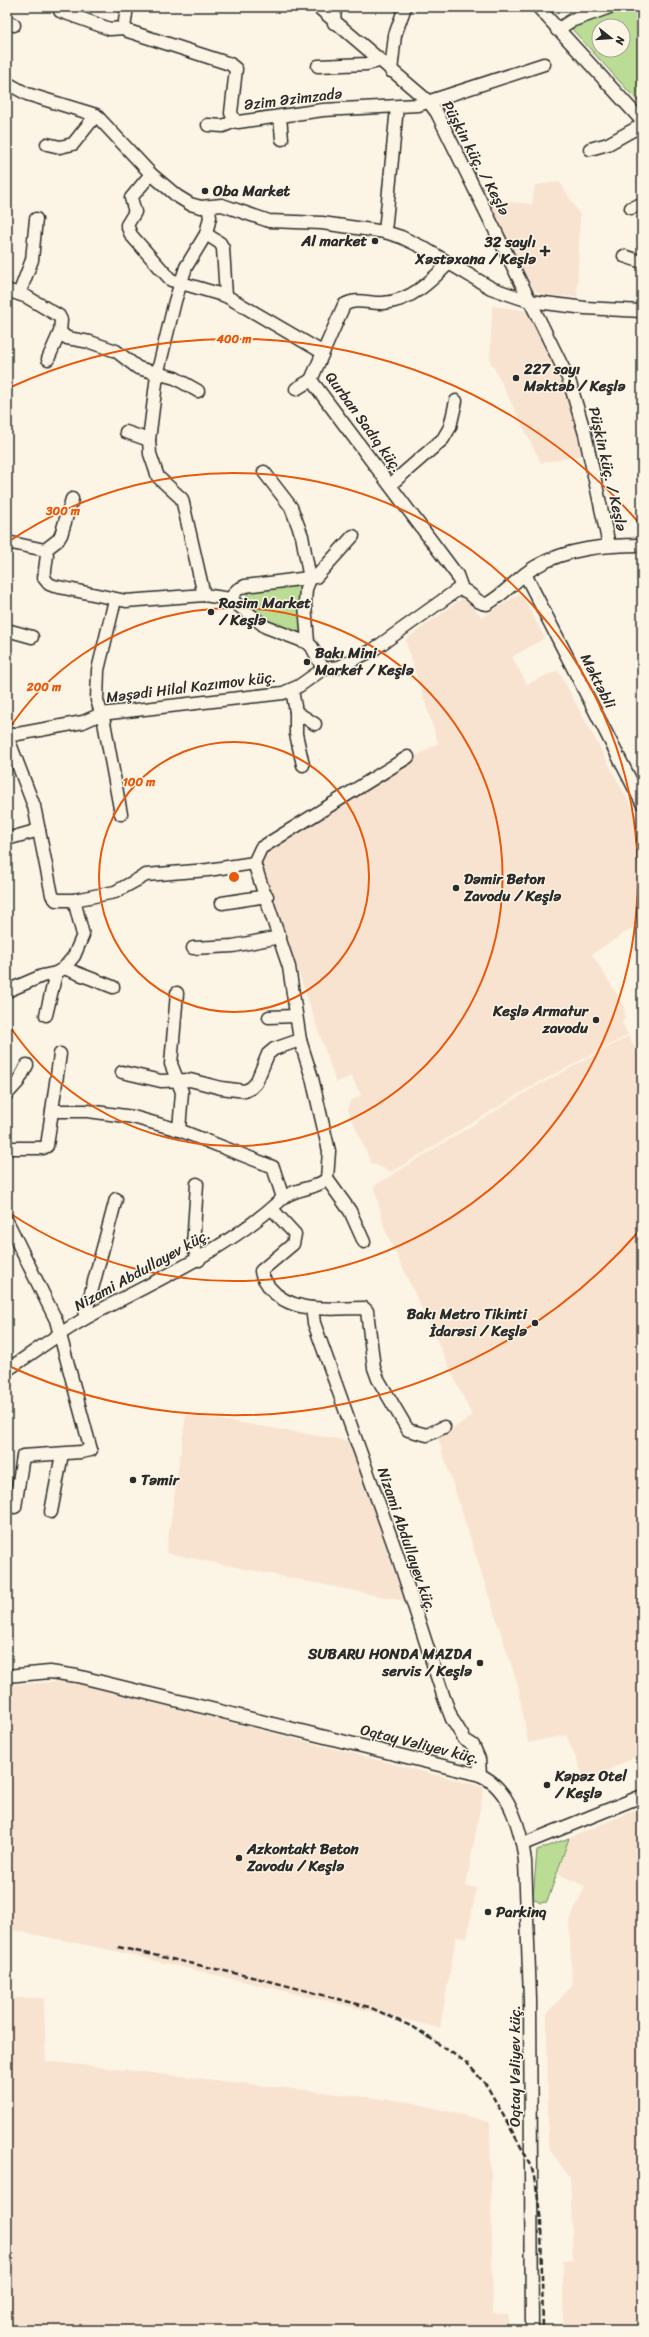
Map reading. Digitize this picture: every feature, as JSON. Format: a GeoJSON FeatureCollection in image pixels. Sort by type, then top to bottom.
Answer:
{"type":"FeatureCollection","features":[{"type":"Feature","properties":{"kind":"street"},"geometry":{"type":"LineString","coordinates":[[60,12],[110,29],[124,28],[127,7]]}},
{"type":"Feature","properties":{"kind":"street","name":"Püşkin küç. / Keşlə"},"geometry":{"type":"LineString","coordinates":[[318,7],[334,23],[429,102],[437,112],[569,380],[585,434],[609,545]]}},
{"type":"Feature","properties":{"kind":"street"},"geometry":{"type":"LineString","coordinates":[[334,23],[335,7]]}},
{"type":"Feature","properties":{"kind":"street"},"geometry":{"type":"LineString","coordinates":[[392,71],[395,35],[405,7]]}},
{"type":"Feature","properties":{"kind":"street"},"geometry":{"type":"LineString","coordinates":[[538,7],[560,28],[642,121]]}},
{"type":"Feature","properties":{"kind":"street"},"geometry":{"type":"LineString","coordinates":[[550,7],[560,28]]}},
{"type":"Feature","properties":{"kind":"street"},"geometry":{"type":"LineString","coordinates":[[560,28],[610,7]]}},
{"type":"Feature","properties":{"kind":"street","name":"Əzim Əzimzadə"},"geometry":{"type":"LineString","coordinates":[[124,28],[230,64],[236,69],[231,113],[234,121],[244,122],[346,108],[397,107],[429,102],[544,64]]}},
{"type":"Feature","properties":{"kind":"street"},"geometry":{"type":"LineString","coordinates":[[318,66],[367,64],[379,61]]}},
{"type":"Feature","properties":{"kind":"street"},"geometry":{"type":"LineString","coordinates":[[7,83],[27,94],[96,115],[151,174],[184,201],[201,207],[222,205],[269,221],[322,223],[384,232],[408,240],[491,288],[529,301],[584,308],[642,311]]}},
{"type":"Feature","properties":{"kind":"street"},"geometry":{"type":"LineString","coordinates":[[384,232],[397,107]]}},
{"type":"Feature","properties":{"kind":"street"},"geometry":{"type":"LineString","coordinates":[[47,144],[60,147],[72,144],[96,115]]}},
{"type":"Feature","properties":{"kind":"street"},"geometry":{"type":"LineString","coordinates":[[280,117],[282,139]]}},
{"type":"Feature","properties":{"kind":"street"},"geometry":{"type":"LineString","coordinates":[[208,125],[223,126],[234,121]]}},
{"type":"Feature","properties":{"kind":"street"},"geometry":{"type":"LineString","coordinates":[[590,149],[608,144],[642,125]]}},
{"type":"Feature","properties":{"kind":"street"},"geometry":{"type":"LineString","coordinates":[[151,174],[131,198],[134,212],[127,225],[128,230],[162,272],[179,284],[226,296],[322,352]]}},
{"type":"Feature","properties":{"kind":"street"},"geometry":{"type":"LineString","coordinates":[[204,595],[182,498],[158,477],[150,454],[149,440],[157,375],[179,284],[186,267],[206,234],[210,217],[208,207]]}},
{"type":"Feature","properties":{"kind":"street"},"geometry":{"type":"LineString","coordinates":[[19,294],[32,260],[36,219]]}},
{"type":"Feature","properties":{"kind":"street"},"geometry":{"type":"LineString","coordinates":[[206,234],[220,243],[223,248],[226,296]]}},
{"type":"Feature","properties":{"kind":"street"},"geometry":{"type":"LineString","coordinates":[[624,256],[642,262]]}},
{"type":"Feature","properties":{"kind":"street","name":"Qurban Sadıq küç."},"geometry":{"type":"LineString","coordinates":[[449,264],[422,288],[403,299],[382,303],[354,301],[344,305],[322,352],[311,380],[457,575],[462,589]]}},
{"type":"Feature","properties":{"kind":"street"},"geometry":{"type":"LineString","coordinates":[[7,290],[19,294],[59,316],[61,320],[60,332],[48,359]]}},
{"type":"Feature","properties":{"kind":"street"},"geometry":{"type":"LineString","coordinates":[[60,332],[67,338],[90,342],[116,351],[134,366],[157,375],[175,378],[198,391]]}},
{"type":"Feature","properties":{"kind":"street"},"geometry":{"type":"LineString","coordinates":[[296,389],[311,380]]}},
{"type":"Feature","properties":{"kind":"street"},"geometry":{"type":"LineString","coordinates":[[390,485],[443,439],[450,427],[456,401]]}},
{"type":"Feature","properties":{"kind":"street"},"geometry":{"type":"LineString","coordinates":[[126,432],[149,440]]}},
{"type":"Feature","properties":{"kind":"street"},"geometry":{"type":"LineString","coordinates":[[264,472],[291,506],[302,536],[310,579],[306,590],[305,603],[308,643]]}},
{"type":"Feature","properties":{"kind":"street"},"geometry":{"type":"LineString","coordinates":[[7,542],[45,550],[58,540],[61,535],[72,499]]}},
{"type":"Feature","properties":{"kind":"street"},"geometry":{"type":"LineString","coordinates":[[230,599],[237,590],[244,586],[310,579],[322,572],[338,550],[353,536]]}},
{"type":"Feature","properties":{"kind":"street"},"geometry":{"type":"LineString","coordinates":[[462,589],[467,591],[476,602],[487,604],[525,574],[550,560],[591,547],[642,544]]}},
{"type":"Feature","properties":{"kind":"street"},"geometry":{"type":"LineString","coordinates":[[45,550],[47,555],[44,574],[49,584],[115,600],[138,602],[204,595],[230,599],[270,629],[308,643],[312,647],[323,669]]}},
{"type":"Feature","properties":{"kind":"street","name":"Məktəbli"},"geometry":{"type":"LineString","coordinates":[[525,574],[642,803]]}},
{"type":"Feature","properties":{"kind":"street","name":"Məşədi Hilal Kazımov küç."},"geometry":{"type":"LineString","coordinates":[[7,736],[82,722],[101,714],[275,694],[292,690],[323,669],[339,667],[373,650],[456,590],[462,589]]}},
{"type":"Feature","properties":{"kind":"street"},"geometry":{"type":"LineString","coordinates":[[115,600],[98,670],[97,700],[121,814]]}},
{"type":"Feature","properties":{"kind":"street"},"geometry":{"type":"LineString","coordinates":[[7,630],[32,637]]}},
{"type":"Feature","properties":{"kind":"street"},"geometry":{"type":"LineString","coordinates":[[292,690],[296,712],[296,734],[303,765]]}},
{"type":"Feature","properties":{"kind":"street"},"geometry":{"type":"LineString","coordinates":[[296,712],[315,724]]}},
{"type":"Feature","properties":{"kind":"street"},"geometry":{"type":"LineString","coordinates":[[7,736],[28,788],[39,830],[52,895],[56,900],[74,900],[115,892],[146,875],[208,870],[254,863]]}},
{"type":"Feature","properties":{"kind":"street"},"geometry":{"type":"LineString","coordinates":[[364,1242],[350,1211],[327,1179],[329,1173],[329,1151],[312,1078],[300,1040],[295,1016],[292,982],[267,896],[254,863],[260,848],[408,757]]}},
{"type":"Feature","properties":{"kind":"street"},"geometry":{"type":"LineString","coordinates":[[7,839],[39,830]]}},
{"type":"Feature","properties":{"kind":"street"},"geometry":{"type":"LineString","coordinates":[[222,902],[267,896]]}},
{"type":"Feature","properties":{"kind":"street"},"geometry":{"type":"LineString","coordinates":[[46,1015],[60,971],[74,956],[83,935],[74,900]]}},
{"type":"Feature","properties":{"kind":"street"},"geometry":{"type":"LineString","coordinates":[[193,948],[233,946],[280,937]]}},
{"type":"Feature","properties":{"kind":"street"},"geometry":{"type":"LineString","coordinates":[[7,991],[42,976],[60,971],[113,986]]}},
{"type":"Feature","properties":{"kind":"street"},"geometry":{"type":"LineString","coordinates":[[177,994],[172,1064],[182,1092],[179,1130]]}},
{"type":"Feature","properties":{"kind":"street"},"geometry":{"type":"LineString","coordinates":[[269,1017],[295,1016]]}},
{"type":"Feature","properties":{"kind":"street"},"geometry":{"type":"LineString","coordinates":[[122,1072],[161,1081],[179,1082],[190,1080],[221,1088],[245,1091],[256,1083],[268,1054],[274,1049],[300,1040]]}},
{"type":"Feature","properties":{"kind":"street"},"geometry":{"type":"LineString","coordinates":[[7,1148],[45,1147],[48,1143],[60,1054]]}},
{"type":"Feature","properties":{"kind":"street"},"geometry":{"type":"LineString","coordinates":[[7,1094],[18,1082],[27,1065]]}},
{"type":"Feature","properties":{"kind":"street"},"geometry":{"type":"LineString","coordinates":[[53,1112],[112,1114],[133,1117],[179,1130],[273,1166],[283,1198]]}},
{"type":"Feature","properties":{"kind":"street","name":"Nizami Abdullayev küç."},"geometry":{"type":"LineString","coordinates":[[7,1370],[84,1319],[199,1260],[272,1209],[283,1198],[320,1185],[327,1179]]}},
{"type":"Feature","properties":{"kind":"street"},"geometry":{"type":"LineString","coordinates":[[197,1184],[193,1246],[199,1260]]}},
{"type":"Feature","properties":{"kind":"street"},"geometry":{"type":"LineString","coordinates":[[84,1319],[116,1199]]}},
{"type":"Feature","properties":{"kind":"street"},"geometry":{"type":"LineString","coordinates":[[272,1209],[295,1234],[293,1244],[264,1266],[261,1275],[277,1296],[290,1303],[312,1308],[364,1308],[367,1311],[376,1374],[408,1430],[427,1435],[444,1427]]}},
{"type":"Feature","properties":{"kind":"street","name":"Nizami Abdullayev küç."},"geometry":{"type":"LineString","coordinates":[[7,1221],[48,1302],[60,1334]]}},
{"type":"Feature","properties":{"kind":"street","name":"Nizami Abdullayev küç."},"geometry":{"type":"LineString","coordinates":[[312,1308],[317,1330],[398,1557],[444,1698],[452,1719],[465,1740],[473,1745],[479,1760],[480,1775]]}},
{"type":"Feature","properties":{"kind":"street"},"geometry":{"type":"LineString","coordinates":[[15,1507],[23,1456],[62,1454],[91,1450],[60,1334]]}},
{"type":"Feature","properties":{"kind":"street"},"geometry":{"type":"LineString","coordinates":[[51,1512],[62,1454]]}},
{"type":"Feature","properties":{"kind":"street","name":"Oqtay Vəliyev küç."},"geometry":{"type":"LineString","coordinates":[[7,1676],[50,1672],[78,1676],[480,1775],[489,1779],[502,1793],[512,1812],[523,1844],[530,1999],[532,2330]]}},
{"type":"Feature","properties":{"kind":"street"},"geometry":{"type":"LineString","coordinates":[[523,1844],[642,1796]]}},
{"type":"Feature","properties":{"kind":"shaded area","name":"32 saylı Xəstəxana / Keşlə"},"geometry":{"type":"Polygon","coordinates":[[[560,182],[580,215],[577,297],[546,295],[537,292],[531,287],[487,204],[491,200],[532,204],[535,185],[560,182]]]}},
{"type":"Feature","properties":{"kind":"shaded area"},"geometry":{"type":"Polygon","coordinates":[[[492,306],[530,311],[563,375],[585,455],[541,463],[490,360],[492,306]]]}},
{"type":"Feature","properties":{"kind":"shaded area","name":"Dəmir Beton Zavodu / Keşlə"},"geometry":{"type":"Polygon","coordinates":[[[521,593],[545,638],[512,657],[527,684],[558,670],[641,824],[636,827],[642,839],[642,922],[592,954],[624,1006],[625,1019],[622,1022],[628,1035],[527,1089],[392,1172],[371,1163],[348,1110],[349,1102],[361,1095],[351,1076],[336,1083],[259,855],[277,842],[438,743],[405,640],[464,597],[482,617],[521,593]]]}},
{"type":"Feature","properties":{"kind":"shaded area","name":"Bakı Metro Tikinti İdarəsi / Keşlə"},"geometry":{"type":"Polygon","coordinates":[[[629,1036],[642,1062],[642,1753],[586,1782],[566,1735],[528,1743],[518,1686],[438,1438],[472,1416],[385,1230],[374,1186],[528,1091],[629,1036]]]}},
{"type":"Feature","properties":{"kind":"shaded area"},"geometry":{"type":"Polygon","coordinates":[[[186,1414],[350,1441],[404,1601],[166,1553],[186,1414]]]}},
{"type":"Feature","properties":{"kind":"shaded area","name":"Azkontakt Beton Zavodu / Keşlə"},"geometry":{"type":"Polygon","coordinates":[[[68,1681],[484,1787],[466,1886],[476,1888],[467,1938],[456,1937],[440,2028],[110,1950],[7,1929],[7,1685],[68,1681]]]}},
{"type":"Feature","properties":{"kind":"shaded area"},"geometry":{"type":"Polygon","coordinates":[[[642,1807],[642,2330],[563,2330],[563,2261],[573,2260],[570,2178],[548,2147],[547,2013],[572,1986],[569,1922],[585,1886],[558,1874],[569,1838],[642,1807]]]}},
{"type":"Feature","properties":{"kind":"shaded area"},"geometry":{"type":"Polygon","coordinates":[[[7,1998],[44,1998],[46,2061],[410,2102],[490,2122],[493,2313],[509,2314],[508,2330],[7,2330],[7,1998]]]}},
{"type":"Feature","properties":{"kind":"green space"},"geometry":{"type":"Polygon","coordinates":[[[626,7],[642,7],[642,106],[598,58],[631,58],[631,18],[597,18],[626,7]]]}},
{"type":"Feature","properties":{"kind":"green space"},"geometry":{"type":"Polygon","coordinates":[[[591,20],[591,50],[571,28],[591,20]]]}},
{"type":"Feature","properties":{"kind":"green space"},"geometry":{"type":"Polygon","coordinates":[[[300,585],[303,633],[278,627],[249,608],[247,590],[300,585]]]}},
{"type":"Feature","properties":{"kind":"green space"},"geometry":{"type":"Polygon","coordinates":[[[569,1838],[547,1902],[540,1903],[533,1898],[537,1850],[569,1838]]]}},
{"type":"Feature","properties":{"kind":"railway"},"geometry":{"type":"LineString","coordinates":[[118,1947],[265,1980],[369,2007],[415,2028],[467,2063],[487,2086],[531,2165],[536,2185],[541,2222],[543,2330]]}},
{"type":"Feature","properties":{"kind":"place","name":"Oba Market"},"geometry":{"type":"Point","coordinates":[205,191]}},
{"type":"Feature","properties":{"kind":"place","name":"Al market"},"geometry":{"type":"Point","coordinates":[375,241]}},
{"type":"Feature","properties":{"kind":"place","name":"32 saylı Xəstəxana / Keşlə"},"geometry":{"type":"Point","coordinates":[545,251]}},
{"type":"Feature","properties":{"kind":"place","name":"227 sayı Məktəb / Keşlə"},"geometry":{"type":"Point","coordinates":[516,378]}},
{"type":"Feature","properties":{"kind":"place","name":"Rasim Market / Keşlə"},"geometry":{"type":"Point","coordinates":[211,612]}},
{"type":"Feature","properties":{"kind":"place","name":"Bakı Mini Market / Keşlə"},"geometry":{"type":"Point","coordinates":[307,662]}},
{"type":"Feature","properties":{"kind":"place","name":"Dəmir Beton Zavodu / Keşlə"},"geometry":{"type":"Point","coordinates":[456,888]}},
{"type":"Feature","properties":{"kind":"place","name":"Keşlə Armatur zavodu"},"geometry":{"type":"Point","coordinates":[596,1020]}},
{"type":"Feature","properties":{"kind":"place","name":"Bakı Metro Tikinti İdarəsi / Keşlə"},"geometry":{"type":"Point","coordinates":[535,1323]}},
{"type":"Feature","properties":{"kind":"place","name":"Təmir"},"geometry":{"type":"Point","coordinates":[133,1480]}},
{"type":"Feature","properties":{"kind":"place","name":"SUBARU HONDA MAZDA servis / Keşlə"},"geometry":{"type":"Point","coordinates":[480,1663]}},
{"type":"Feature","properties":{"kind":"place","name":"Kəpəz Otel / Keşlə"},"geometry":{"type":"Point","coordinates":[547,1785]}},
{"type":"Feature","properties":{"kind":"place","name":"Azkontakt Beton Zavodu / Keşlə"},"geometry":{"type":"Point","coordinates":[239,1858]}},
{"type":"Feature","properties":{"kind":"place","name":"Parkinq"},"geometry":{"type":"Point","coordinates":[488,1912]}}]}
